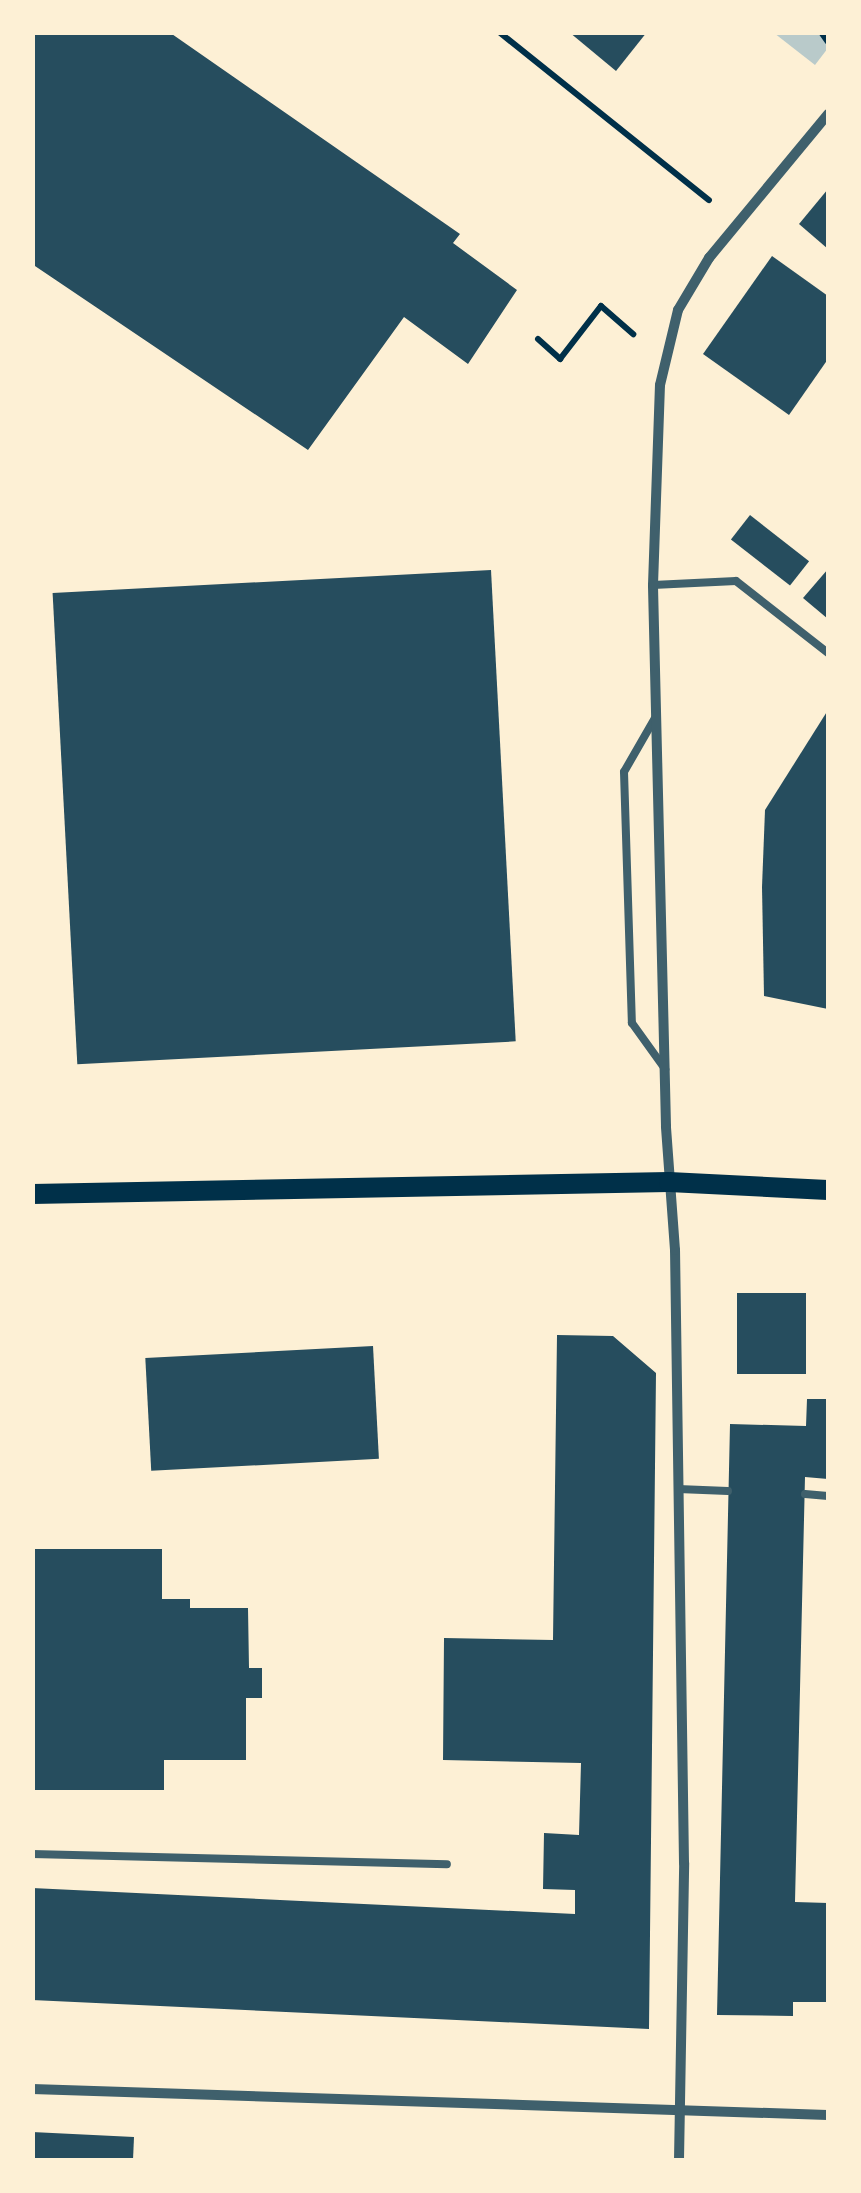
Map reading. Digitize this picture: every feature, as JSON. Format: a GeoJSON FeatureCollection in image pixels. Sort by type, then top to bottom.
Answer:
{"type":"FeatureCollection","features":[{"type":"Feature","properties":{"kind":"main road"},"geometry":{"type":"LineString","coordinates":[[32,1194],[670,1182],[828,1190]]}},
{"type":"Feature","properties":{"kind":"street"},"geometry":{"type":"LineString","coordinates":[[679,2160],[683,2111],[676,1490],[653,585],[666,350],[678,310],[736,222],[828,114]]}},
{"type":"Feature","properties":{"kind":"street"},"geometry":{"type":"LineString","coordinates":[[32,2089],[828,2115]]}},
{"type":"Feature","properties":{"kind":"lane"},"geometry":{"type":"LineString","coordinates":[[653,585],[736,581],[828,653]]}},
{"type":"Feature","properties":{"kind":"lane"},"geometry":{"type":"LineString","coordinates":[[656,717],[624,772],[632,1023],[664,1069]]}},
{"type":"Feature","properties":{"kind":"lane"},"geometry":{"type":"LineString","coordinates":[[676,1490],[728,1490]]}},
{"type":"Feature","properties":{"kind":"lane"},"geometry":{"type":"LineString","coordinates":[[805,1494],[828,1496]]}},
{"type":"Feature","properties":{"kind":"lane"},"geometry":{"type":"LineString","coordinates":[[32,1854],[447,1864]]}},
{"type":"Feature","properties":{"kind":"path"},"geometry":{"type":"LineString","coordinates":[[499,32],[736,222]]}},
{"type":"Feature","properties":{"kind":"path"},"geometry":{"type":"LineString","coordinates":[[822,32],[828,42]]}},
{"type":"Feature","properties":{"kind":"path"},"geometry":{"type":"LineString","coordinates":[[538,339],[560,360],[601,306],[628,330]]}},
{"type":"Feature","properties":{"kind":"shaded area"},"geometry":{"type":"Polygon","coordinates":[[[774,33],[828,33],[828,48],[815,65],[774,33]]]}},
{"type":"Feature","properties":{"kind":"building"},"geometry":{"type":"Polygon","coordinates":[[[32,32],[169,32],[460,234],[453,243],[517,290],[468,364],[404,317],[308,450],[32,264],[32,32]]]}},
{"type":"Feature","properties":{"kind":"building"},"geometry":{"type":"Polygon","coordinates":[[[569,32],[647,32],[616,71],[569,32]]]}},
{"type":"Feature","properties":{"kind":"building"},"geometry":{"type":"Polygon","coordinates":[[[828,189],[828,249],[799,224],[828,189]]]}},
{"type":"Feature","properties":{"kind":"building"},"geometry":{"type":"Polygon","coordinates":[[[772,256],[828,296],[828,359],[789,415],[703,354],[772,256]]]}},
{"type":"Feature","properties":{"kind":"building"},"geometry":{"type":"Polygon","coordinates":[[[750,515],[809,561],[790,586],[731,539],[750,515]]]}},
{"type":"Feature","properties":{"kind":"building"},"geometry":{"type":"Polygon","coordinates":[[[828,569],[828,619],[803,598],[828,569]]]}},
{"type":"Feature","properties":{"kind":"building"},"geometry":{"type":"Polygon","coordinates":[[[491,570],[516,1041],[77,1064],[53,593],[491,570]]]}},
{"type":"Feature","properties":{"kind":"building"},"geometry":{"type":"Polygon","coordinates":[[[828,710],[828,1009],[764,996],[762,887],[765,810],[828,710]]]}},
{"type":"Feature","properties":{"kind":"building"},"geometry":{"type":"Polygon","coordinates":[[[737,1293],[806,1293],[806,1374],[737,1374],[737,1293]]]}},
{"type":"Feature","properties":{"kind":"building"},"geometry":{"type":"Polygon","coordinates":[[[557,1335],[613,1336],[656,1373],[649,2029],[32,2000],[32,1888],[575,1914],[575,1890],[543,1889],[544,1833],[579,1835],[581,1763],[443,1760],[444,1638],[553,1640],[557,1335]]]}},
{"type":"Feature","properties":{"kind":"building"},"geometry":{"type":"Polygon","coordinates":[[[373,1346],[379,1459],[151,1471],[145,1358],[373,1346]]]}},
{"type":"Feature","properties":{"kind":"building"},"geometry":{"type":"Polygon","coordinates":[[[807,1399],[828,1399],[828,1479],[805,1477],[795,1902],[828,1903],[828,2002],[793,2002],[793,2016],[717,2015],[730,1424],[806,1426],[807,1399]]]}},
{"type":"Feature","properties":{"kind":"building"},"geometry":{"type":"Polygon","coordinates":[[[32,1549],[162,1549],[162,1599],[190,1599],[190,1608],[248,1608],[249,1668],[262,1668],[262,1698],[246,1698],[246,1760],[164,1760],[164,1790],[32,1790],[32,1549]]]}},
{"type":"Feature","properties":{"kind":"building"},"geometry":{"type":"Polygon","coordinates":[[[32,2132],[134,2137],[133,2160],[32,2160],[32,2132]]]}}]}
